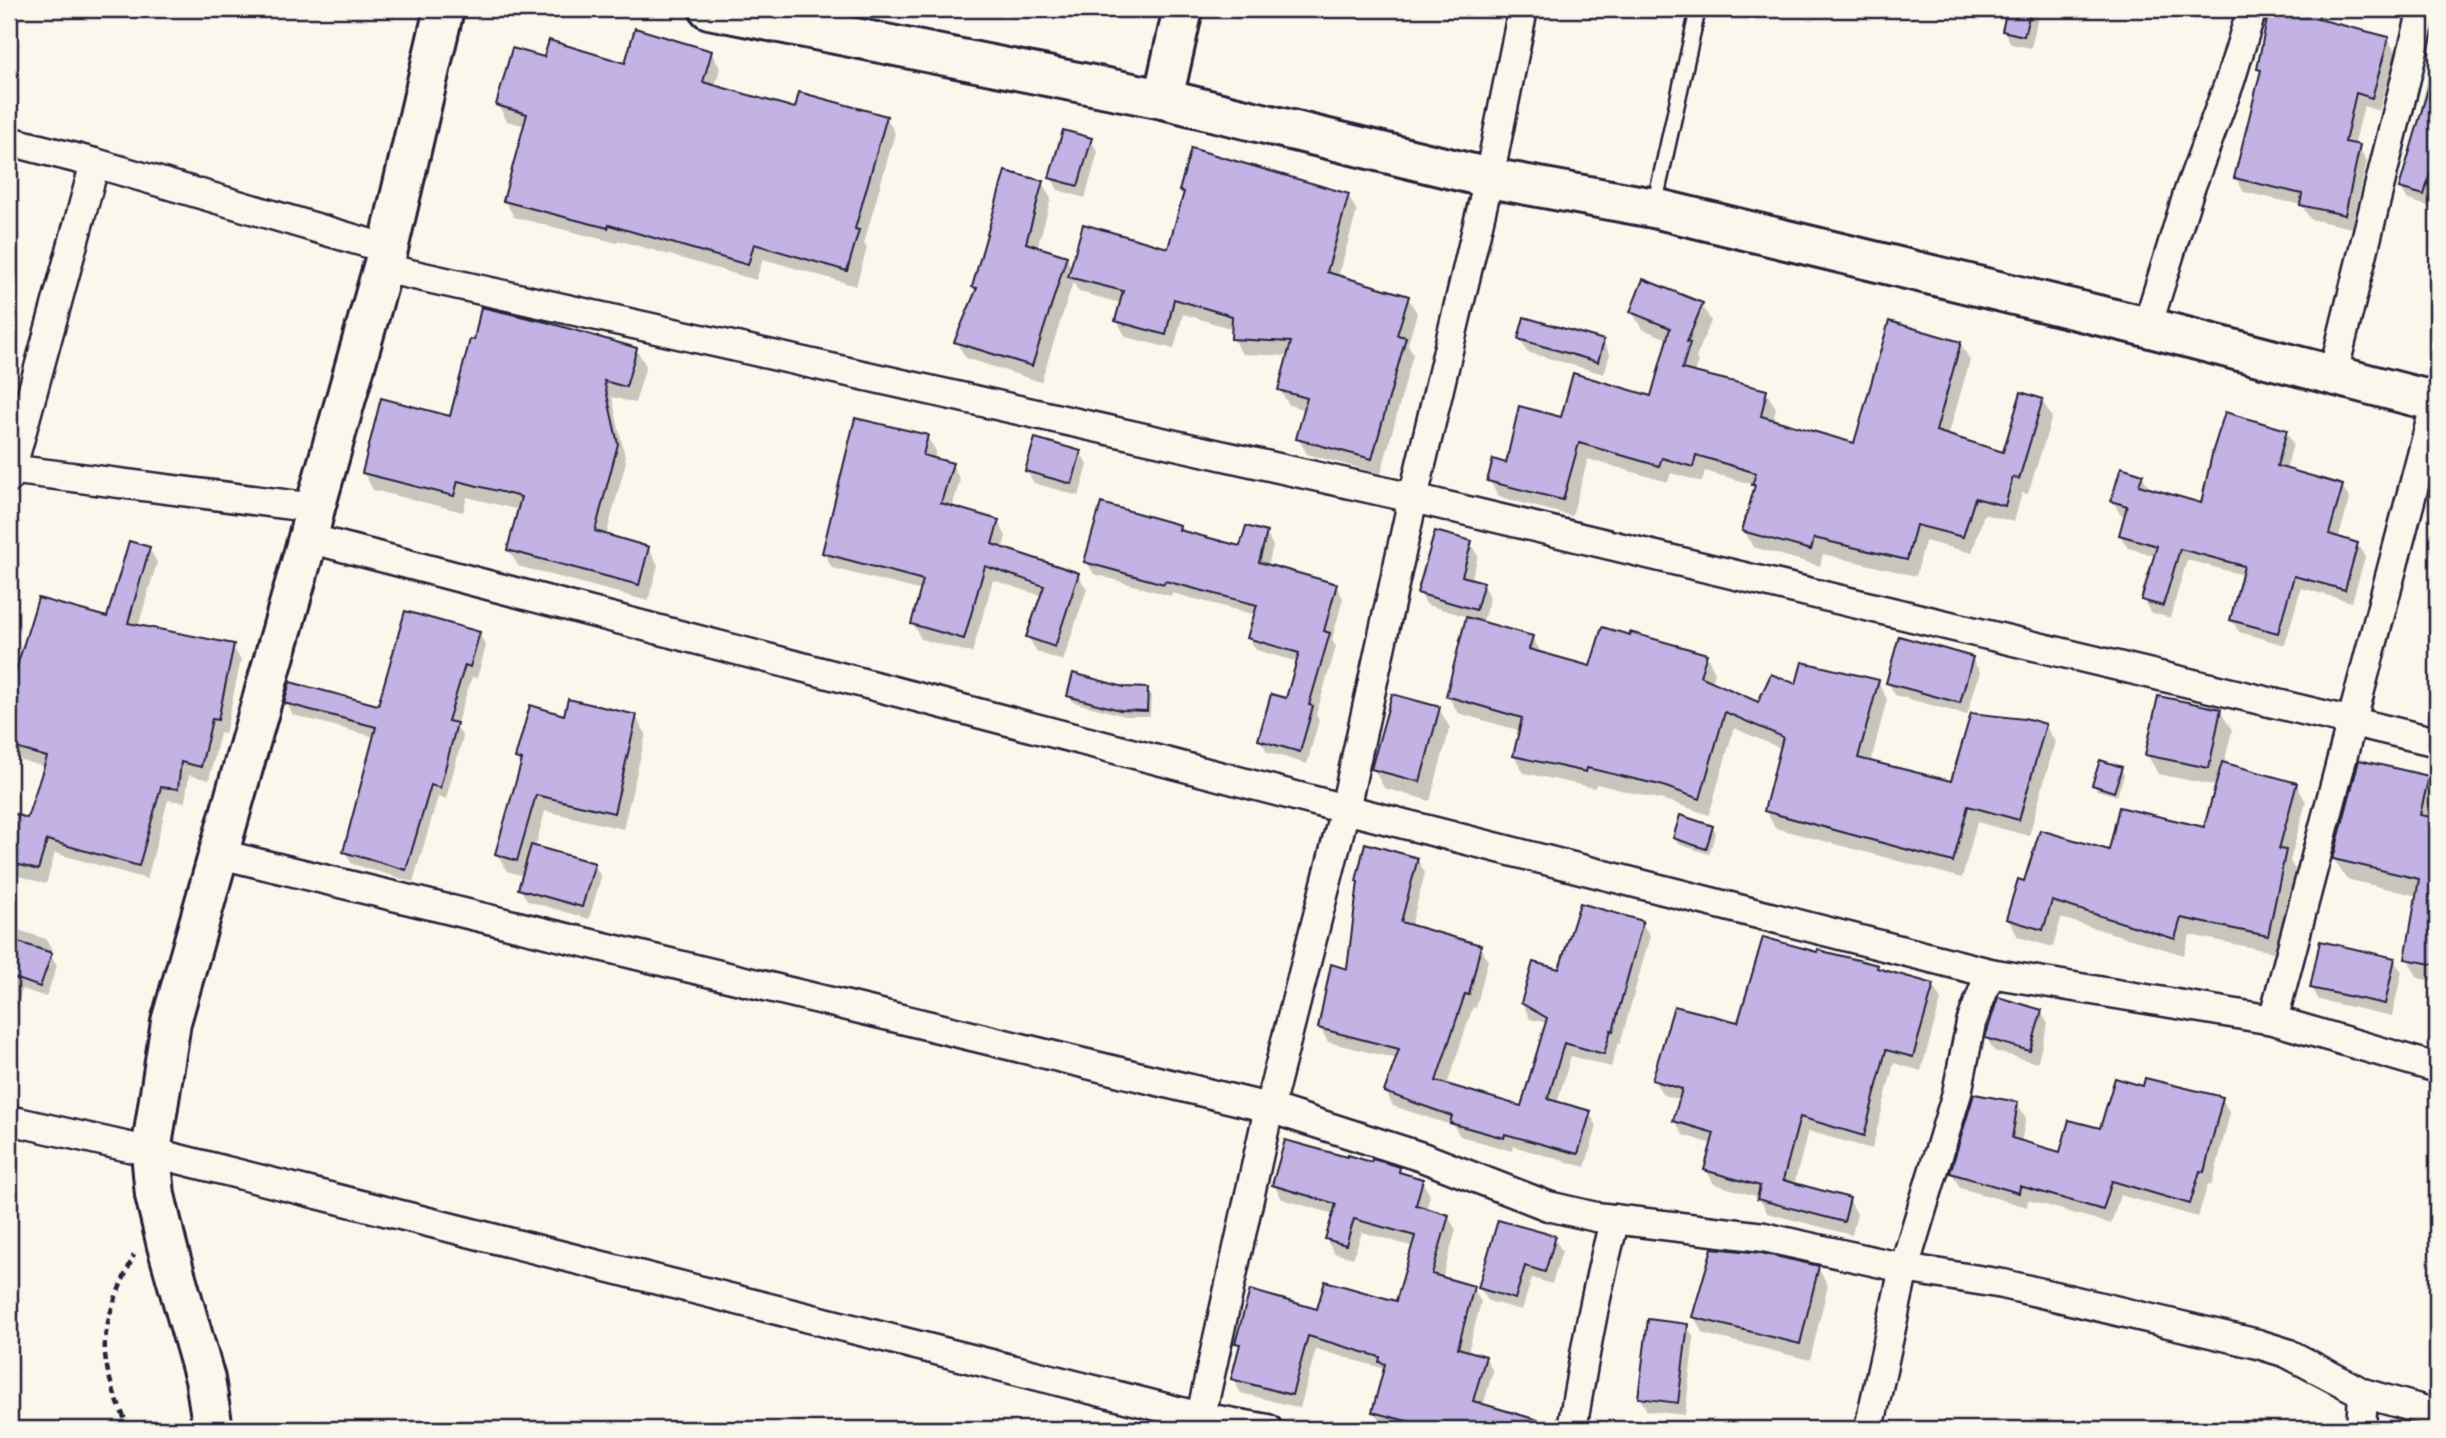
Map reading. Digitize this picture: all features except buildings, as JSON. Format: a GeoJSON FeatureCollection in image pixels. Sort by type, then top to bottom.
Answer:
{"type":"FeatureCollection","features":[{"type":"Feature","properties":{"kind":"street"},"geometry":{"type":"LineString","coordinates":[[213,1429],[205,1379],[155,1195],[150,1152],[171,1022],[385,258],[444,9]]}},
{"type":"Feature","properties":{"kind":"street"},"geometry":{"type":"LineString","coordinates":[[709,9],[1163,99],[1489,178],[1654,208],[2147,327],[2436,402],[2273,1020]]}},
{"type":"Feature","properties":{"kind":"street"},"geometry":{"type":"LineString","coordinates":[[1163,99],[1183,9]]}},
{"type":"Feature","properties":{"kind":"street"},"geometry":{"type":"LineString","coordinates":[[1199,1423],[1269,1108],[1345,809],[1413,498],[1489,178],[1522,9]]}},
{"type":"Feature","properties":{"kind":"street"},"geometry":{"type":"LineString","coordinates":[[2147,327],[2178,225],[2230,81],[2252,9]]}},
{"type":"Feature","properties":{"kind":"street"},"geometry":{"type":"LineString","coordinates":[[2333,374],[2423,9]]}},
{"type":"Feature","properties":{"kind":"street"},"geometry":{"type":"LineString","coordinates":[[9,141],[95,163],[385,258],[2437,741]]}},
{"type":"Feature","properties":{"kind":"street"},"geometry":{"type":"LineString","coordinates":[[95,163],[10,472],[312,523],[1345,809],[1990,973],[2273,1020],[2437,1068]]}},
{"type":"Feature","properties":{"kind":"street"},"geometry":{"type":"LineString","coordinates":[[219,854],[1269,1108],[1422,1157],[1548,1206],[1615,1219],[1764,1237],[1904,1268],[2003,1284],[2258,1344],[2287,1353],[2363,1393],[2437,1414]]}},
{"type":"Feature","properties":{"kind":"street"},"geometry":{"type":"LineString","coordinates":[[1869,1429],[1904,1268],[1957,1093],[1971,1023],[1990,973]]}},
{"type":"Feature","properties":{"kind":"street"},"geometry":{"type":"LineString","coordinates":[[9,1120],[150,1152],[1199,1423],[1268,1429]]}},
{"type":"Feature","properties":{"kind":"street"},"geometry":{"type":"LineString","coordinates":[[1572,1429],[1593,1310],[1615,1219]]}},
{"type":"Feature","properties":{"kind":"street"},"geometry":{"type":"LineString","coordinates":[[2361,1429],[2363,1393]]}},
{"type":"Feature","properties":{"kind":"lane"},"geometry":{"type":"LineString","coordinates":[[1654,208],[1698,9]]}},
{"type":"Feature","properties":{"kind":"path"},"geometry":{"type":"LineString","coordinates":[[128,1429],[113,1384],[105,1335],[115,1299],[139,1243]]}}]}
